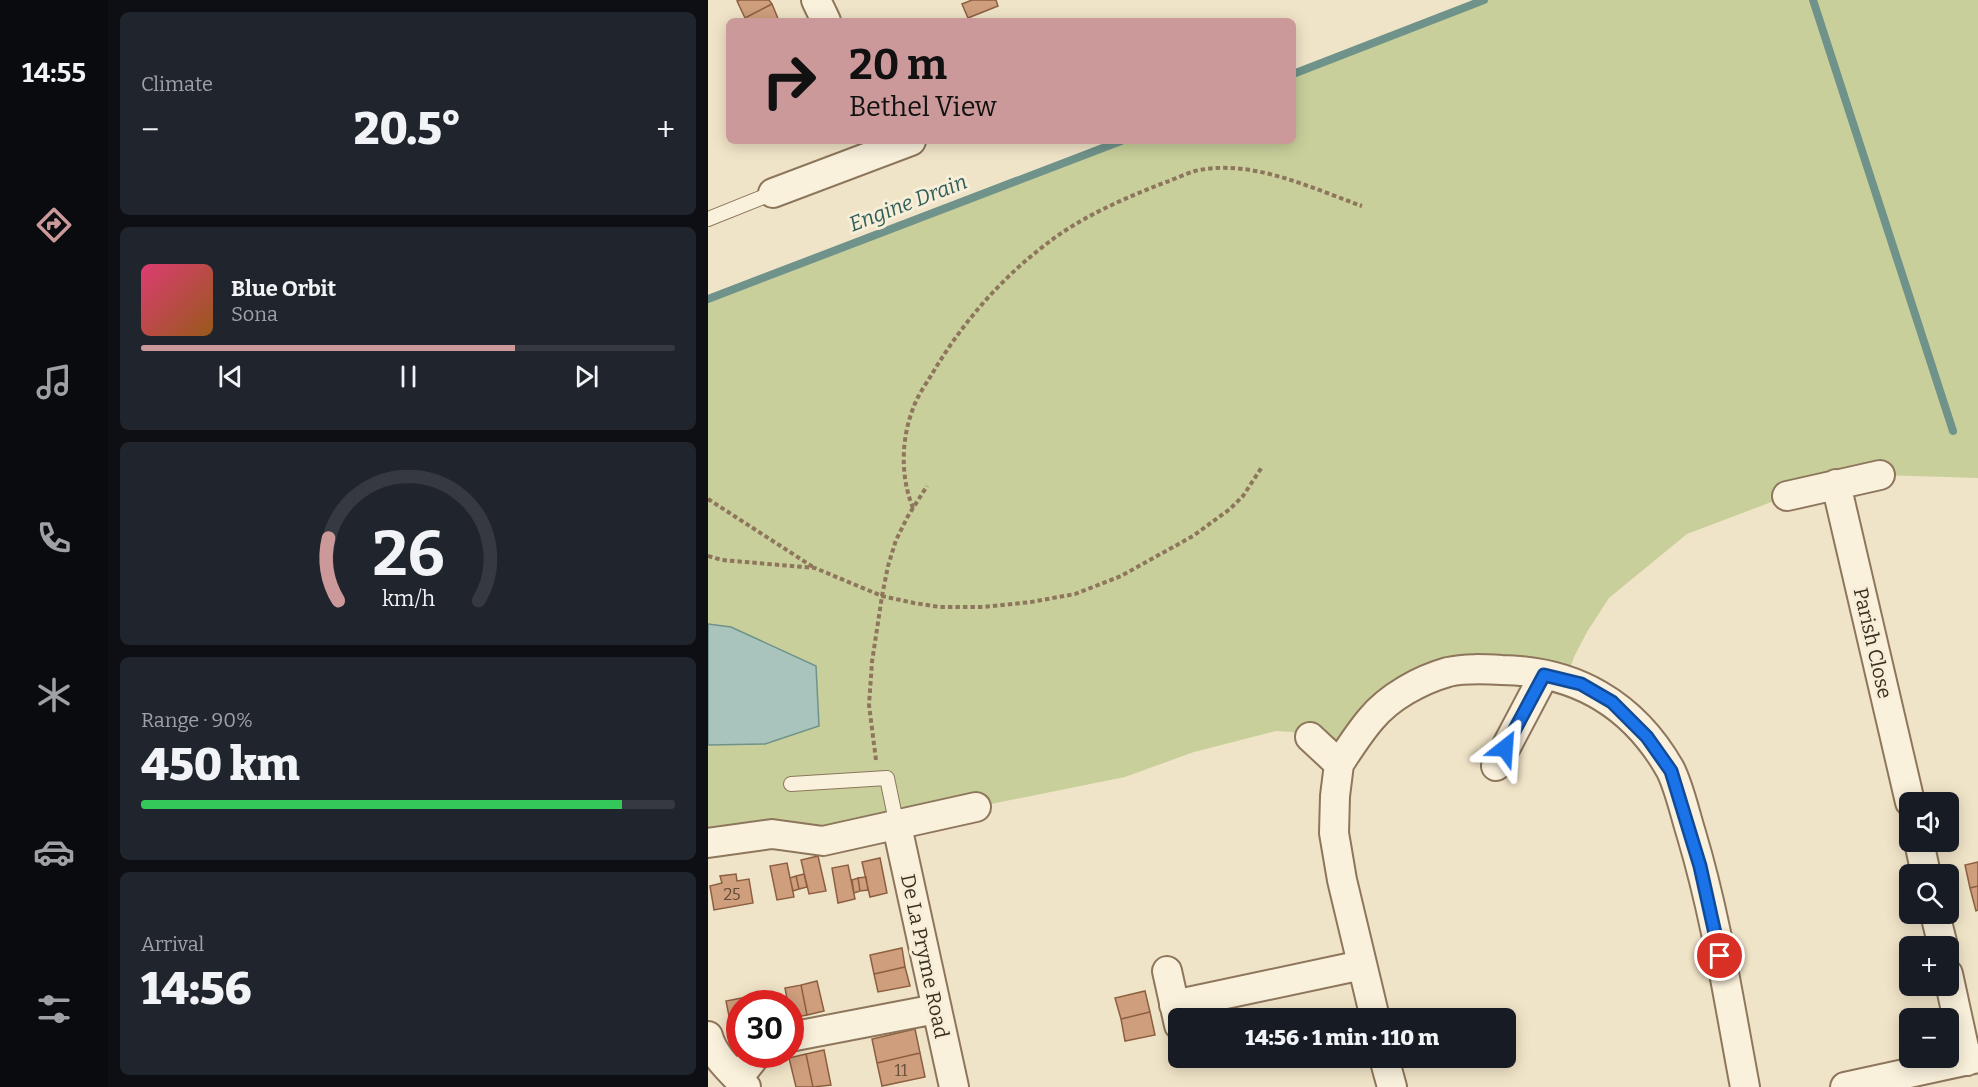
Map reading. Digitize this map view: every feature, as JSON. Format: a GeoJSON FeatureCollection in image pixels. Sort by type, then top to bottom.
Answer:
{"type":"FeatureCollection","features":[{"type":"Feature","properties":{"kind":"street"},"geometry":{"type":"LineString","coordinates":[[816,0],[825,18]]}},
{"type":"Feature","properties":{"kind":"street"},"geometry":{"type":"LineString","coordinates":[[773,193],[876,147],[894,144]]}},
{"type":"Feature","properties":{"kind":"street"},"geometry":{"type":"LineString","coordinates":[[1787,496],[1880,475]]}},
{"type":"Feature","properties":{"kind":"street","name":"Parish Close"},"geometry":{"type":"LineString","coordinates":[[1836,484],[1908,792]]}},
{"type":"Feature","properties":{"kind":"street"},"geometry":{"type":"LineString","coordinates":[[1373,1008],[1342,880],[1334,833],[1339,764],[1371,719],[1395,697],[1424,682],[1448,672],[1473,669],[1520,670],[1544,675],[1581,684],[1612,702],[1647,737],[1671,771],[1703,875],[1746,1087]]}},
{"type":"Feature","properties":{"kind":"street"},"geometry":{"type":"LineString","coordinates":[[1496,766],[1544,675]]}},
{"type":"Feature","properties":{"kind":"street"},"geometry":{"type":"LineString","coordinates":[[1310,737],[1339,764]]}},
{"type":"Feature","properties":{"kind":"street"},"geometry":{"type":"LineString","coordinates":[[708,843],[772,834],[823,840],[897,826],[976,807]]}},
{"type":"Feature","properties":{"kind":"street","name":"De La Pryme Road"},"geometry":{"type":"LineString","coordinates":[[897,826],[954,1087]]}},
{"type":"Feature","properties":{"kind":"street"},"geometry":{"type":"LineString","coordinates":[[1203,1008],[1362,965]]}},
{"type":"Feature","properties":{"kind":"street"},"geometry":{"type":"LineString","coordinates":[[1167,971],[1175,1008]]}},
{"type":"Feature","properties":{"kind":"street"},"geometry":{"type":"LineString","coordinates":[[1858,1086],[1972,1059],[1954,996]]}},
{"type":"Feature","properties":{"kind":"street"},"geometry":{"type":"LineString","coordinates":[[804,1034],[936,1009]]}},
{"type":"Feature","properties":{"kind":"street"},"geometry":{"type":"LineString","coordinates":[[708,1036],[716,1054],[742,1082],[750,1068]]}},
{"type":"Feature","properties":{"kind":"street"},"geometry":{"type":"LineString","coordinates":[[1387,1068],[1392,1087]]}},
{"type":"Feature","properties":{"kind":"lane"},"geometry":{"type":"LineString","coordinates":[[708,219],[773,193]]}},
{"type":"Feature","properties":{"kind":"lane"},"geometry":{"type":"LineString","coordinates":[[791,784],[887,778],[897,826]]}},
{"type":"Feature","properties":{"kind":"path"},"geometry":{"type":"LineString","coordinates":[[913,508],[906,491],[904,466],[906,431],[914,405],[942,357],[974,313],[1005,280],[1049,242],[1095,213],[1145,190],[1195,171],[1226,168],[1256,171],[1362,206]]}},
{"type":"Feature","properties":{"kind":"path"},"geometry":{"type":"LineString","coordinates":[[708,499],[815,568],[882,596],[940,606],[983,607],[1075,594],[1121,576],[1193,536],[1230,509],[1243,496],[1262,467]]}},
{"type":"Feature","properties":{"kind":"path"},"geometry":{"type":"LineString","coordinates":[[879,779],[869,705],[872,662],[882,596],[896,540],[927,486]]}},
{"type":"Feature","properties":{"kind":"path"},"geometry":{"type":"LineString","coordinates":[[708,556],[722,560],[815,568]]}},
{"type":"Feature","properties":{"kind":"green space"},"geometry":{"type":"Polygon","coordinates":[[[1484,0],[1978,0],[1978,478],[1880,475],[1787,496],[1687,534],[1609,598],[1587,632],[1574,657],[1566,680],[1423,682],[1339,764],[1310,737],[1276,731],[1194,752],[1125,777],[976,807],[708,843],[708,299],[1113,144],[1296,144],[1296,73],[1484,0]]]}},
{"type":"Feature","properties":{"kind":"water"},"geometry":{"type":"Polygon","coordinates":[[[708,624],[731,627],[816,666],[819,726],[765,744],[708,745],[708,624]]]}},
{"type":"Feature","properties":{"kind":"building"},"geometry":{"type":"Polygon","coordinates":[[[769,0],[772,4],[745,18],[737,1],[769,0]]]}},
{"type":"Feature","properties":{"kind":"building"},"geometry":{"type":"Polygon","coordinates":[[[972,0],[996,0],[998,6],[968,18],[962,4],[972,0]]]}},
{"type":"Feature","properties":{"kind":"building"},"geometry":{"type":"Polygon","coordinates":[[[772,4],[778,18],[745,18],[772,4]]]}},
{"type":"Feature","properties":{"kind":"building"},"geometry":{"type":"Polygon","coordinates":[[[818,856],[826,891],[809,894],[801,860],[818,856]]]}},
{"type":"Feature","properties":{"kind":"building"},"geometry":{"type":"Polygon","coordinates":[[[880,858],[887,893],[870,897],[862,862],[880,858]]]}},
{"type":"Feature","properties":{"kind":"building"},"geometry":{"type":"Polygon","coordinates":[[[1978,862],[1978,886],[1970,888],[1965,865],[1978,862]]]}},
{"type":"Feature","properties":{"kind":"building"},"geometry":{"type":"Polygon","coordinates":[[[787,863],[794,897],[777,900],[770,866],[787,863]]]}},
{"type":"Feature","properties":{"kind":"building"},"geometry":{"type":"Polygon","coordinates":[[[848,865],[855,899],[838,903],[832,868],[848,865]]]}},
{"type":"Feature","properties":{"kind":"building"},"geometry":{"type":"Polygon","coordinates":[[[736,874],[737,881],[749,879],[753,903],[714,910],[710,886],[722,883],[720,876],[736,874]]]}},
{"type":"Feature","properties":{"kind":"building"},"geometry":{"type":"Polygon","coordinates":[[[804,874],[807,887],[799,889],[796,876],[804,874]]]}},
{"type":"Feature","properties":{"kind":"building"},"geometry":{"type":"Polygon","coordinates":[[[796,876],[799,889],[793,891],[790,878],[796,876]]]}},
{"type":"Feature","properties":{"kind":"building"},"geometry":{"type":"Polygon","coordinates":[[[866,877],[868,890],[860,891],[858,878],[866,877]]]}},
{"type":"Feature","properties":{"kind":"building"},"geometry":{"type":"Polygon","coordinates":[[[858,878],[860,891],[854,893],[852,880],[858,878]]]}},
{"type":"Feature","properties":{"kind":"building"},"geometry":{"type":"Polygon","coordinates":[[[1978,886],[1978,910],[1976,911],[1970,888],[1978,886]]]}},
{"type":"Feature","properties":{"kind":"building"},"geometry":{"type":"Polygon","coordinates":[[[902,948],[905,967],[874,974],[870,955],[902,948]]]}},
{"type":"Feature","properties":{"kind":"building"},"geometry":{"type":"Polygon","coordinates":[[[905,967],[910,986],[878,992],[874,974],[905,967]]]}},
{"type":"Feature","properties":{"kind":"building"},"geometry":{"type":"Polygon","coordinates":[[[817,981],[824,1011],[807,1015],[804,990],[801,985],[817,981]]]}},
{"type":"Feature","properties":{"kind":"building"},"geometry":{"type":"Polygon","coordinates":[[[801,985],[802,990],[785,990],[785,988],[801,985]]]}},
{"type":"Feature","properties":{"kind":"building"},"geometry":{"type":"Polygon","coordinates":[[[1145,991],[1150,1012],[1121,1019],[1115,998],[1145,991]]]}},
{"type":"Feature","properties":{"kind":"building"},"geometry":{"type":"Polygon","coordinates":[[[804,1000],[807,1015],[804,1016],[804,1000]]]}},
{"type":"Feature","properties":{"kind":"building"},"geometry":{"type":"Polygon","coordinates":[[[1150,1012],[1155,1035],[1125,1041],[1121,1019],[1150,1012]]]}},
{"type":"Feature","properties":{"kind":"building"},"geometry":{"type":"Polygon","coordinates":[[[915,1029],[920,1053],[877,1063],[872,1039],[915,1029]]]}},
{"type":"Feature","properties":{"kind":"building"},"geometry":{"type":"Polygon","coordinates":[[[824,1050],[831,1085],[813,1087],[806,1054],[824,1050]]]}},
{"type":"Feature","properties":{"kind":"building"},"geometry":{"type":"Polygon","coordinates":[[[920,1053],[925,1077],[882,1086],[877,1063],[920,1053]]]}},
{"type":"Feature","properties":{"kind":"building"},"geometry":{"type":"Polygon","coordinates":[[[804,1054],[806,1054],[813,1087],[796,1087],[791,1068],[804,1068],[804,1054]]]}},
{"type":"Feature","properties":{"kind":"waterway","name":"Engine Drain"},"geometry":{"type":"LineString","coordinates":[[1296,73],[1484,0]]}},
{"type":"Feature","properties":{"kind":"waterway"},"geometry":{"type":"LineString","coordinates":[[1813,0],[1953,431]]}},
{"type":"Feature","properties":{"kind":"waterway","name":"Engine Drain"},"geometry":{"type":"LineString","coordinates":[[708,299],[1113,144]]}},
{"type":"Feature","properties":{"kind":"route"},"geometry":{"type":"LineString","coordinates":[[1505,748],[1544,675],[1581,684],[1612,702],[1647,737],[1671,771],[1700,866],[1720,956]]}}]}
